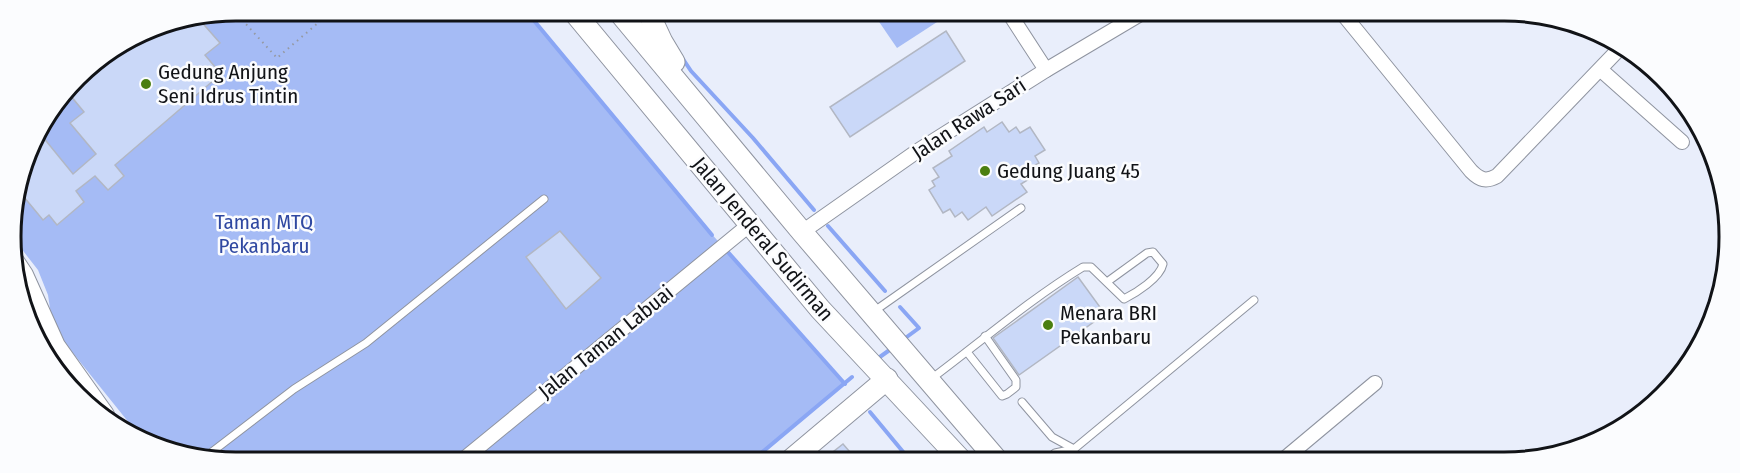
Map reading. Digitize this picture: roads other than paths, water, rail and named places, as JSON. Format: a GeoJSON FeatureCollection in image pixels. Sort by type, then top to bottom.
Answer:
{"type":"FeatureCollection","features":[{"type":"Feature","properties":{"kind":"main road","name":"Jalan Jenderal Sudirman"},"geometry":{"type":"LineString","coordinates":[[581,21],[749,225],[820,309],[887,380],[946,452]]}},
{"type":"Feature","properties":{"kind":"main road","name":"Jalan Jenderal Sudirman"},"geometry":{"type":"LineString","coordinates":[[626,21],[871,314],[990,452]]}},
{"type":"Feature","properties":{"kind":"main road"},"geometry":{"type":"LineString","coordinates":[[652,21],[662,42],[711,124]]}},
{"type":"Feature","properties":{"kind":"main road"},"geometry":{"type":"LineString","coordinates":[[800,452],[887,380]]}},
{"type":"Feature","properties":{"kind":"street"},"geometry":{"type":"LineString","coordinates":[[1014,21],[1046,70]]}},
{"type":"Feature","properties":{"kind":"street","name":"Jalan Rawa Sari"},"geometry":{"type":"LineString","coordinates":[[802,232],[916,152],[1046,70],[1130,21]]}},
{"type":"Feature","properties":{"kind":"street"},"geometry":{"type":"LineString","coordinates":[[1349,21],[1471,171],[1483,180],[1490,180],[1497,176],[1616,53]]}},
{"type":"Feature","properties":{"kind":"street"},"geometry":{"type":"LineString","coordinates":[[1601,70],[1682,142]]}},
{"type":"Feature","properties":{"kind":"street","name":"Jalan Taman Labuai"},"geometry":{"type":"LineString","coordinates":[[473,452],[749,225]]}},
{"type":"Feature","properties":{"kind":"street"},"geometry":{"type":"LineString","coordinates":[[25,280],[54,346],[88,393]]}},
{"type":"Feature","properties":{"kind":"street"},"geometry":{"type":"LineString","coordinates":[[1293,452],[1375,383]]}},
{"type":"Feature","properties":{"kind":"lane"},"geometry":{"type":"LineString","coordinates":[[213,451],[294,389],[366,343],[544,199]]}},
{"type":"Feature","properties":{"kind":"lane"},"geometry":{"type":"LineString","coordinates":[[871,314],[1021,208]]}},
{"type":"Feature","properties":{"kind":"lane"},"geometry":{"type":"LineString","coordinates":[[929,380],[1020,308],[1083,267],[1091,267],[1122,298],[1126,299],[1157,275],[1163,264],[1153,252],[1147,253],[1107,282]]}},
{"type":"Feature","properties":{"kind":"lane"},"geometry":{"type":"LineString","coordinates":[[1072,452],[1254,300]]}},
{"type":"Feature","properties":{"kind":"lane"},"geometry":{"type":"LineString","coordinates":[[967,352],[1002,396],[1012,391],[1016,387],[1016,380],[985,336]]}},
{"type":"Feature","properties":{"kind":"lane"},"geometry":{"type":"LineString","coordinates":[[1022,402],[1052,437],[1074,449]]}},
{"type":"Feature","properties":{"kind":"lane"},"geometry":{"type":"LineString","coordinates":[[1060,452],[1074,449]]}},
{"type":"Feature","properties":{"kind":"waterway"},"geometry":{"type":"LineString","coordinates":[[534,21],[712,235]]}},
{"type":"Feature","properties":{"kind":"waterway"},"geometry":{"type":"LineString","coordinates":[[683,59],[691,71],[753,138],[814,210]]}},
{"type":"Feature","properties":{"kind":"waterway"},"geometry":{"type":"LineString","coordinates":[[828,226],[885,291]]}},
{"type":"Feature","properties":{"kind":"waterway"},"geometry":{"type":"LineString","coordinates":[[727,251],[845,384]]}},
{"type":"Feature","properties":{"kind":"waterway"},"geometry":{"type":"LineString","coordinates":[[900,307],[919,328],[904,339]]}},
{"type":"Feature","properties":{"kind":"waterway"},"geometry":{"type":"LineString","coordinates":[[877,359],[891,349]]}},
{"type":"Feature","properties":{"kind":"waterway"},"geometry":{"type":"LineString","coordinates":[[762,452],[852,377]]}},
{"type":"Feature","properties":{"kind":"waterway"},"geometry":{"type":"LineString","coordinates":[[870,412],[903,452]]}},
{"type":"Feature","properties":{"kind":"place","name":"Gedung Anjung Seni Idrus Tintin"},"geometry":{"type":"Point","coordinates":[146,84]}},
{"type":"Feature","properties":{"kind":"place","name":"Gedung Juang 45"},"geometry":{"type":"Point","coordinates":[985,171]}},
{"type":"Feature","properties":{"kind":"place","name":"Menara BRI Pekanbaru"},"geometry":{"type":"Point","coordinates":[1048,325]}},
{"type":"Feature","properties":{"kind":"park label","name":"Taman MTQ Pekanbaru"},"geometry":{"type":"Point","coordinates":[264,234]}}]}
